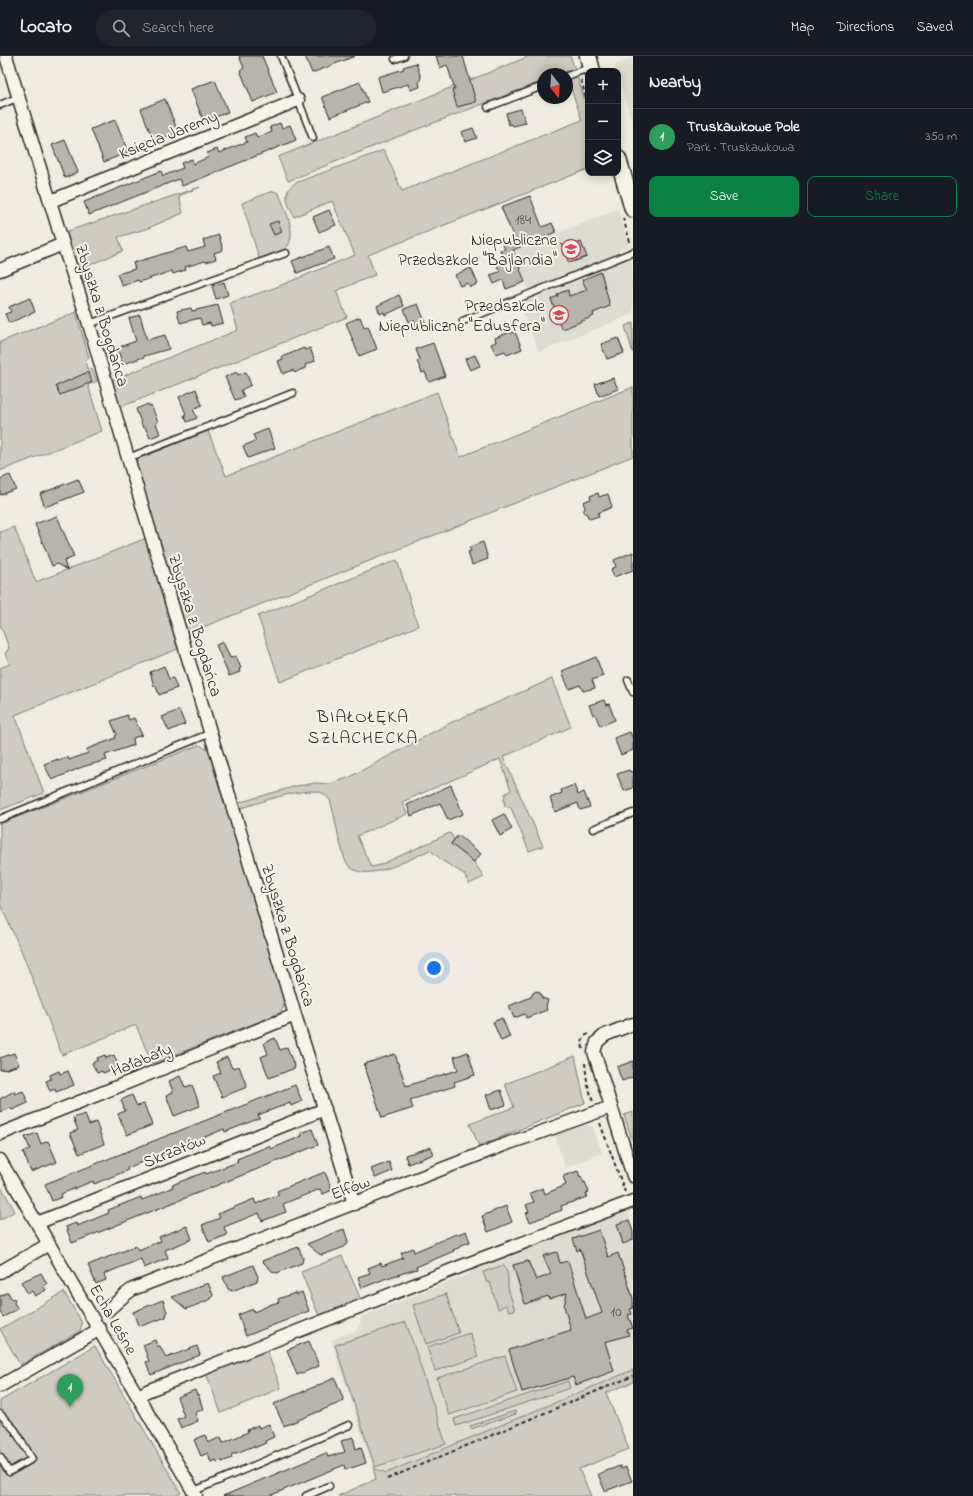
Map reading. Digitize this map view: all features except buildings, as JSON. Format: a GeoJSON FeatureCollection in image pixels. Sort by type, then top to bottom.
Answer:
{"type":"FeatureCollection","features":[{"type":"Feature","properties":{"kind":"street","name":"Zbyszka z Bogdańca"},"geometry":{"type":"LineString","coordinates":[[6,56],[89,324],[295,1015],[354,1204]]}},
{"type":"Feature","properties":{"kind":"street","name":"Księcia Jaremy"},"geometry":{"type":"LineString","coordinates":[[50,201],[298,100]]}},
{"type":"Feature","properties":{"kind":"street"},"geometry":{"type":"LineString","coordinates":[[621,169],[633,209]]}},
{"type":"Feature","properties":{"kind":"street"},"geometry":{"type":"LineString","coordinates":[[0,270],[63,244]]}},
{"type":"Feature","properties":{"kind":"street","name":"Hałabały"},"geometry":{"type":"LineString","coordinates":[[0,1134],[295,1015]]}},
{"type":"Feature","properties":{"kind":"street"},"geometry":{"type":"LineString","coordinates":[[633,1024],[605,1035],[597,1042],[594,1052],[633,1176]]}},
{"type":"Feature","properties":{"kind":"street","name":"Elfów"},"geometry":{"type":"LineString","coordinates":[[108,1310],[133,1289],[509,1143],[611,1107]]}},
{"type":"Feature","properties":{"kind":"street","name":"Skrzatów"},"geometry":{"type":"LineString","coordinates":[[37,1223],[325,1109]]}},
{"type":"Feature","properties":{"kind":"street","name":"Echa Leśne"},"geometry":{"type":"LineString","coordinates":[[0,1160],[195,1494]]}},
{"type":"Feature","properties":{"kind":"street"},"geometry":{"type":"LineString","coordinates":[[139,1396],[147,1391],[633,1200]]}},
{"type":"Feature","properties":{"kind":"street"},"geometry":{"type":"LineString","coordinates":[[0,1272],[49,1244]]}},
{"type":"Feature","properties":{"kind":"street"},"geometry":{"type":"LineString","coordinates":[[0,1386],[100,1329]]}},
{"type":"Feature","properties":{"kind":"lane"},"geometry":{"type":"LineString","coordinates":[[281,56],[313,138]]}},
{"type":"Feature","properties":{"kind":"lane"},"geometry":{"type":"LineString","coordinates":[[395,59],[404,56]]}},
{"type":"Feature","properties":{"kind":"lane"},"geometry":{"type":"LineString","coordinates":[[573,73],[590,65]]}},
{"type":"Feature","properties":{"kind":"lane"},"geometry":{"type":"LineString","coordinates":[[488,107],[537,88]]}},
{"type":"Feature","properties":{"kind":"lane"},"geometry":{"type":"LineString","coordinates":[[0,105],[19,97]]}},
{"type":"Feature","properties":{"kind":"lane"},"geometry":{"type":"LineString","coordinates":[[462,321],[633,252]]}},
{"type":"Feature","properties":{"kind":"lane"},"geometry":{"type":"LineString","coordinates":[[89,324],[286,253]]}},
{"type":"Feature","properties":{"kind":"lane"},"geometry":{"type":"LineString","coordinates":[[128,458],[293,393]]}},
{"type":"Feature","properties":{"kind":"lane"},"geometry":{"type":"LineString","coordinates":[[628,680],[633,692]]}},
{"type":"Feature","properties":{"kind":"lane"},"geometry":{"type":"LineString","coordinates":[[0,819],[211,733]]}},
{"type":"Feature","properties":{"kind":"lane"},"geometry":{"type":"LineString","coordinates":[[593,829],[633,813]]}},
{"type":"Feature","properties":{"kind":"lane"},"geometry":{"type":"LineString","coordinates":[[0,1414],[15,1430],[32,1459],[9,1472],[0,1457]]}},
{"type":"Feature","properties":{"kind":"lane"},"geometry":{"type":"LineString","coordinates":[[195,1494],[349,1426]]}},
{"type":"Feature","properties":{"kind":"lane"},"geometry":{"type":"LineString","coordinates":[[309,1496],[329,1486]]}},
{"type":"Feature","properties":{"kind":"path"},"geometry":{"type":"LineString","coordinates":[[387,1479],[633,1376]]}},
{"type":"Feature","properties":{"kind":"shaded area"},"geometry":{"type":"Polygon","coordinates":[[[530,56],[570,56],[575,69],[537,68],[537,83],[288,181],[278,157],[530,56]]]}},
{"type":"Feature","properties":{"kind":"shaded area"},"geometry":{"type":"Polygon","coordinates":[[[633,57],[633,126],[621,85],[621,68],[616,68],[615,65],[633,57]]]}},
{"type":"Feature","properties":{"kind":"shaded area"},"geometry":{"type":"Polygon","coordinates":[[[577,76],[585,100],[585,170],[368,255],[375,275],[336,291],[347,317],[118,408],[110,381],[238,330],[230,303],[274,288],[355,255],[332,201],[294,217],[288,203],[287,195],[288,191],[295,183],[384,150],[402,191],[582,120],[573,94],[573,78],[577,76]]]}},
{"type":"Feature","properties":{"kind":"shaded area"},"geometry":{"type":"Polygon","coordinates":[[[200,187],[179,196],[183,213],[146,229],[118,237],[123,251],[77,270],[65,232],[200,187]]]}},
{"type":"Feature","properties":{"kind":"shaded area"},"geometry":{"type":"Polygon","coordinates":[[[273,191],[279,193],[290,223],[291,239],[288,246],[283,251],[260,261],[242,203],[273,191]]]}},
{"type":"Feature","properties":{"kind":"shaded area","name":"Niepubliczne Przedszkole \"Bajlandia\""},"geometry":{"type":"Polygon","coordinates":[[[618,209],[629,246],[618,251],[619,254],[529,290],[513,251],[618,209]]]}},
{"type":"Feature","properties":{"kind":"shaded area","name":"Przedszkole Niepubliczne \"Edusfera\""},"geometry":{"type":"Polygon","coordinates":[[[632,256],[633,314],[539,352],[518,301],[632,256]]]}},
{"type":"Feature","properties":{"kind":"shaded area"},"geometry":{"type":"Polygon","coordinates":[[[76,312],[89,358],[85,361],[87,369],[92,369],[97,381],[88,385],[102,431],[0,471],[0,342],[76,312]]]}},
{"type":"Feature","properties":{"kind":"shaded area"},"geometry":{"type":"Polygon","coordinates":[[[633,323],[633,353],[625,326],[633,323]]]}},
{"type":"Feature","properties":{"kind":"shaded area"},"geometry":{"type":"Polygon","coordinates":[[[633,387],[633,456],[186,634],[135,466],[138,459],[208,431],[226,476],[437,392],[460,457],[633,387]]]}},
{"type":"Feature","properties":{"kind":"shaded area"},"geometry":{"type":"Polygon","coordinates":[[[14,527],[36,582],[149,537],[180,648],[15,715],[44,793],[0,810],[0,668],[10,664],[5,654],[9,648],[0,624],[0,532],[14,527]]]}},
{"type":"Feature","properties":{"kind":"shaded area"},"geometry":{"type":"Polygon","coordinates":[[[397,560],[418,626],[280,682],[258,616],[397,560]]]}},
{"type":"Feature","properties":{"kind":"shaded area"},"geometry":{"type":"Polygon","coordinates":[[[552,679],[571,727],[503,757],[543,846],[529,851],[511,808],[505,806],[505,794],[511,790],[500,759],[402,802],[407,814],[357,836],[371,867],[380,865],[450,833],[454,839],[451,844],[474,862],[484,877],[469,884],[464,874],[443,861],[430,850],[399,864],[374,872],[363,872],[353,869],[346,862],[340,844],[330,800],[320,792],[312,791],[291,794],[239,809],[238,803],[296,786],[316,783],[329,784],[348,778],[450,723],[552,679]]]}},
{"type":"Feature","properties":{"kind":"shaded area"},"geometry":{"type":"Polygon","coordinates":[[[199,745],[211,751],[285,1004],[280,1013],[152,1064],[136,1025],[62,1055],[21,950],[0,904],[0,824],[199,745]]]}},
{"type":"Feature","properties":{"kind":"shaded area"},"geometry":{"type":"Polygon","coordinates":[[[575,1056],[585,1103],[479,1146],[470,1124],[514,1107],[505,1084],[575,1056]]]}},
{"type":"Feature","properties":{"kind":"shaded area"},"geometry":{"type":"Polygon","coordinates":[[[633,1112],[633,1142],[624,1115],[633,1112]]]}},
{"type":"Feature","properties":{"kind":"shaded area"},"geometry":{"type":"Polygon","coordinates":[[[586,1125],[593,1127],[602,1153],[565,1168],[555,1135],[586,1125]]]}},
{"type":"Feature","properties":{"kind":"shaded area"},"geometry":{"type":"Polygon","coordinates":[[[0,1185],[15,1211],[0,1220],[0,1185]]]}},
{"type":"Feature","properties":{"kind":"shaded area"},"geometry":{"type":"Polygon","coordinates":[[[622,1209],[628,1212],[633,1229],[633,1370],[386,1473],[373,1468],[331,1340],[357,1330],[363,1316],[469,1274],[472,1268],[622,1209]]]}},
{"type":"Feature","properties":{"kind":"shaded area"},"geometry":{"type":"Polygon","coordinates":[[[342,1256],[361,1300],[319,1316],[301,1272],[342,1256]]]}},
{"type":"Feature","properties":{"kind":"shaded area"},"geometry":{"type":"Polygon","coordinates":[[[504,1265],[508,1275],[508,1288],[515,1310],[509,1311],[506,1305],[498,1309],[490,1282],[487,1283],[483,1272],[504,1265]]]}},
{"type":"Feature","properties":{"kind":"shaded area"},"geometry":{"type":"Polygon","coordinates":[[[64,1292],[82,1323],[80,1331],[20,1365],[0,1329],[64,1292]]]}},
{"type":"Feature","properties":{"kind":"shaded area"},"geometry":{"type":"Polygon","coordinates":[[[446,1294],[459,1333],[426,1344],[413,1305],[446,1294]]]}},
{"type":"Feature","properties":{"kind":"shaded area"},"geometry":{"type":"Polygon","coordinates":[[[406,1322],[446,1444],[375,1467],[335,1345],[406,1322]]]}},
{"type":"Feature","properties":{"kind":"shaded area"},"geometry":{"type":"Polygon","coordinates":[[[470,1333],[478,1357],[435,1371],[427,1347],[470,1333]]]}},
{"type":"Feature","properties":{"kind":"shaded area"},"geometry":{"type":"Polygon","coordinates":[[[95,1346],[181,1493],[175,1496],[0,1496],[0,1401],[95,1346]]]}},
{"type":"Feature","properties":{"kind":"shaded area"},"geometry":{"type":"Polygon","coordinates":[[[266,1349],[281,1388],[221,1413],[206,1373],[266,1349]]]}},
{"type":"Feature","properties":{"kind":"shaded area"},"geometry":{"type":"Polygon","coordinates":[[[505,1356],[517,1392],[449,1415],[437,1378],[505,1356]]]}},
{"type":"Feature","properties":{"kind":"shaded area"},"geometry":{"type":"Polygon","coordinates":[[[633,1370],[633,1382],[606,1393],[629,1449],[579,1469],[591,1496],[338,1496],[376,1479],[373,1468],[386,1473],[633,1370]]]}},
{"type":"Feature","properties":{"kind":"shaded area"},"geometry":{"type":"Polygon","coordinates":[[[568,1381],[570,1388],[456,1426],[454,1419],[568,1381]]]}},
{"type":"Feature","properties":{"kind":"shaded area"},"geometry":{"type":"Polygon","coordinates":[[[515,1411],[516,1414],[471,1429],[470,1426],[515,1411]]]}},
{"type":"Feature","properties":{"kind":"place","name":"Niepubliczne Przedszkole \"Bajlandia\""},"geometry":{"type":"Point","coordinates":[571,249]}},
{"type":"Feature","properties":{"kind":"place","name":"Przedszkole Niepubliczne \"Edusfera\""},"geometry":{"type":"Point","coordinates":[559,315]}},
{"type":"Feature","properties":{"kind":"place","name":"Truskawkowe Pole"},"geometry":{"type":"Point","coordinates":[70,1407]}},
{"type":"Feature","properties":{"kind":"district","name":"BIAŁOŁĘKA SZLACHECKA"},"geometry":{"type":"Point","coordinates":[363,726]}}]}
